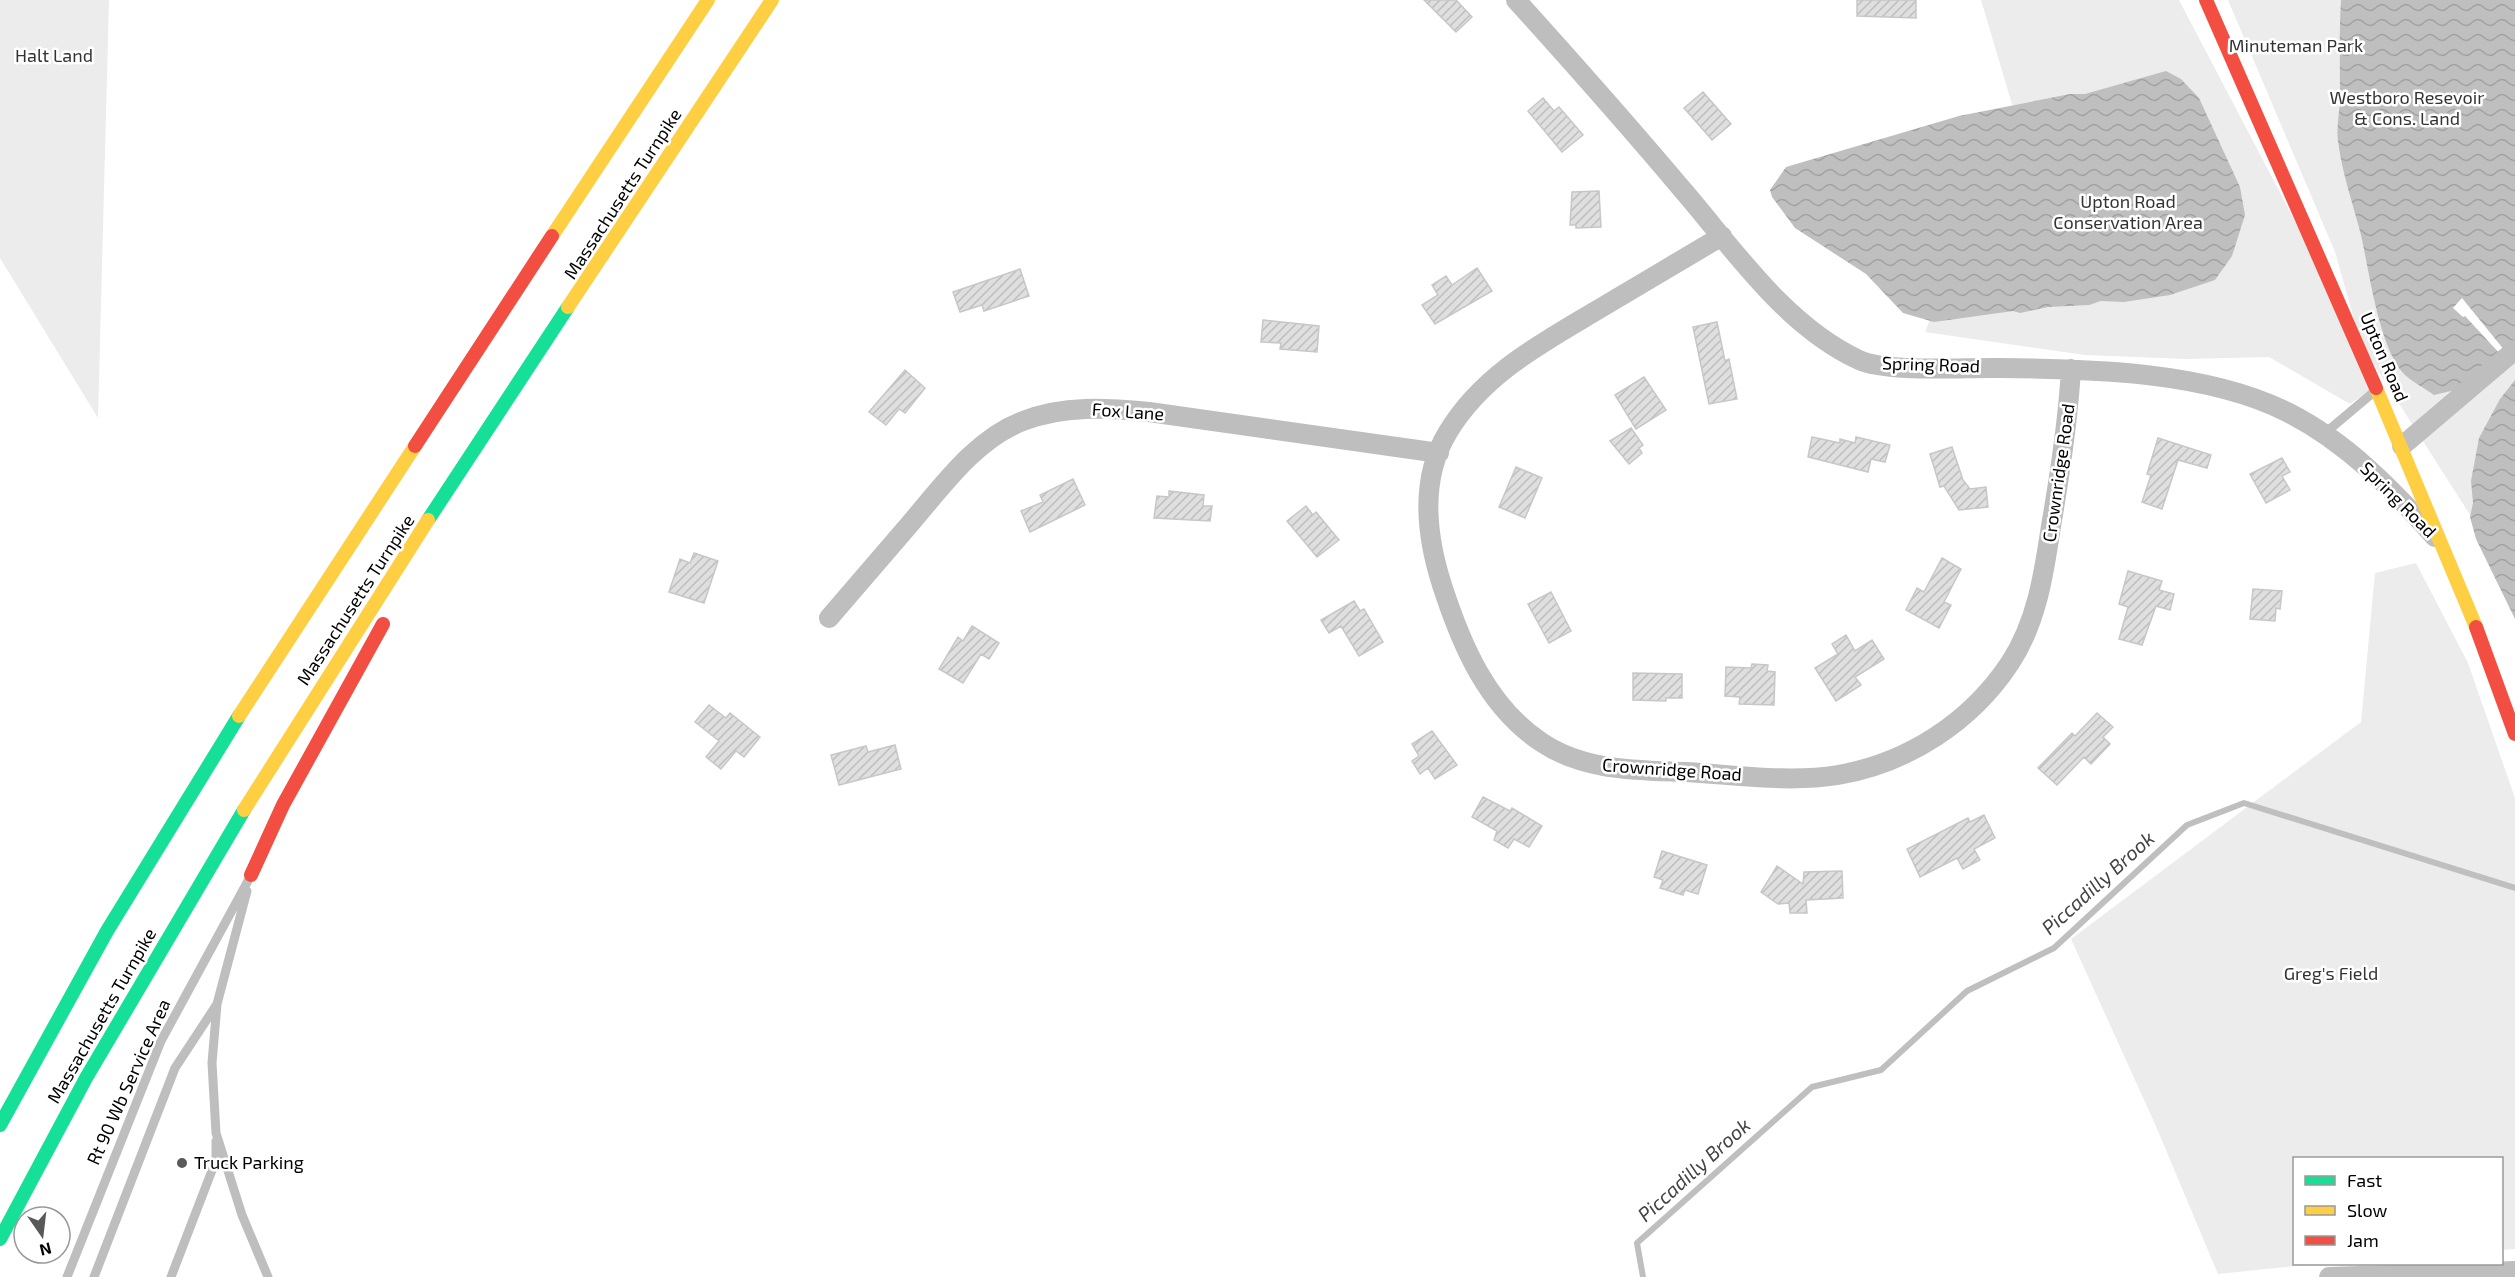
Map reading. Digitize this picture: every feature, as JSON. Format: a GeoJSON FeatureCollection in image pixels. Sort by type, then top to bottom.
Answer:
{"type":"FeatureCollection","features":[{"type":"Feature","properties":{"kind":"main road","name":"Massachusetts Turnpike"},"geometry":{"type":"LineString","coordinates":[[0,1125],[113,921],[259,683],[708,0]]}},
{"type":"Feature","properties":{"kind":"main road","name":"Massachusetts Turnpike"},"geometry":{"type":"LineString","coordinates":[[0,1239],[72,1103],[179,916],[338,659],[772,0]]}},
{"type":"Feature","properties":{"kind":"main road","name":"Upton Road"},"geometry":{"type":"LineString","coordinates":[[2206,0],[2403,446],[2445,549],[2515,734]]}},
{"type":"Feature","properties":{"kind":"main road"},"geometry":{"type":"LineString","coordinates":[[402,588],[461,473]]}},
{"type":"Feature","properties":{"kind":"main road"},"geometry":{"type":"LineString","coordinates":[[251,875],[283,805],[392,609]]}},
{"type":"Feature","properties":{"kind":"street","name":"Spring Road"},"geometry":{"type":"LineString","coordinates":[[1516,0],[1722,236],[1792,313],[1824,341],[1862,361],[1905,367],[2072,369],[2206,384],[2287,412],[2324,434],[2390,489],[2445,549]]}},
{"type":"Feature","properties":{"kind":"street","name":"Crownridge Road"},"geometry":{"type":"LineString","coordinates":[[1722,236],[1502,370],[1471,399],[1446,434],[1430,474],[1428,517],[1434,560],[1447,601],[1482,680],[1508,714],[1541,742],[1579,762],[1622,769],[1794,778],[1837,775],[1879,764],[1918,747],[1946,730],[1986,695],[2012,660],[2031,622],[2043,580],[2064,452],[2072,369]]}},
{"type":"Feature","properties":{"kind":"street"},"geometry":{"type":"LineString","coordinates":[[2403,446],[2515,350]]}},
{"type":"Feature","properties":{"kind":"street","name":"Fox Lane"},"geometry":{"type":"LineString","coordinates":[[829,618],[953,474],[985,444],[1021,422],[1063,410],[1106,408],[1149,412],[1439,453]]}},
{"type":"Feature","properties":{"kind":"street"},"geometry":{"type":"LineString","coordinates":[[2329,1277],[2515,1271]]}},
{"type":"Feature","properties":{"kind":"lane"},"geometry":{"type":"LineString","coordinates":[[2324,434],[2378,388]]}},
{"type":"Feature","properties":{"kind":"lane"},"geometry":{"type":"LineString","coordinates":[[171,1277],[216,1160],[212,1063],[217,1004],[251,875]]}},
{"type":"Feature","properties":{"kind":"lane","name":"Rt 90 Wb Service Area"},"geometry":{"type":"LineString","coordinates":[[67,1277],[161,1041],[251,875]]}},
{"type":"Feature","properties":{"kind":"lane"},"geometry":{"type":"LineString","coordinates":[[94,1277],[175,1068],[217,1004]]}},
{"type":"Feature","properties":{"kind":"lane"},"geometry":{"type":"LineString","coordinates":[[216,1133],[242,1215],[268,1277]]}},
{"type":"Feature","properties":{"kind":"green space","name":"Halt Land"},"geometry":{"type":"Polygon","coordinates":[[[0,0],[109,0],[98,418],[0,258],[0,0]]]}},
{"type":"Feature","properties":{"kind":"green space","name":"Upton Road Conservation Area"},"geometry":{"type":"Polygon","coordinates":[[[1981,0],[2179,0],[2380,383],[2350,404],[2269,357],[2187,359],[2085,355],[1925,332],[2014,111],[1981,0]]]}},
{"type":"Feature","properties":{"kind":"green space","name":"Westboro Resevoir & Cons. Land"},"geometry":{"type":"Polygon","coordinates":[[[2228,0],[2515,0],[2515,606],[2472,518],[2361,344],[2335,252],[2228,0]]]}},
{"type":"Feature","properties":{"kind":"green space","name":"Greg's Field"},"geometry":{"type":"Polygon","coordinates":[[[2416,563],[2468,663],[2515,798],[2515,1249],[2503,1250],[2503,1157],[2293,1157],[2293,1265],[2305,1265],[2218,1274],[2155,1124],[2071,939],[2361,722],[2375,573],[2416,563]]]}},
{"type":"Feature","properties":{"kind":"water","name":"Westboro Resevoir & Cons. Land"},"geometry":{"type":"Polygon","coordinates":[[[2341,0],[2515,0],[2515,342],[2464,388],[2434,395],[2411,380],[2395,362],[2382,328],[2338,141],[2341,0]]]}},
{"type":"Feature","properties":{"kind":"water"},"geometry":{"type":"Polygon","coordinates":[[[2166,71],[2181,79],[2199,98],[2240,187],[2245,215],[2232,256],[2215,280],[2170,295],[2124,302],[2101,301],[2089,305],[2048,307],[2020,313],[2013,311],[1934,322],[1903,313],[1866,274],[1795,228],[1772,197],[1770,190],[1786,167],[1959,116],[2070,94],[2085,94],[2166,71]]]}},
{"type":"Feature","properties":{"kind":"water"},"geometry":{"type":"Polygon","coordinates":[[[2515,380],[2515,619],[2476,539],[2470,517],[2473,503],[2471,481],[2479,438],[2500,399],[2515,380]]]}},
{"type":"Feature","properties":{"kind":"pier"},"geometry":{"type":"Polygon","coordinates":[[[2462,298],[2505,351],[2501,355],[2465,316],[2463,317],[2453,308],[2462,298]]]}},
{"type":"Feature","properties":{"kind":"building"},"geometry":{"type":"Polygon","coordinates":[[[1424,0],[1456,0],[1472,17],[1456,32],[1424,0]]]}},
{"type":"Feature","properties":{"kind":"building"},"geometry":{"type":"Polygon","coordinates":[[[1857,0],[1916,0],[1916,18],[1857,16],[1857,0]]]}},
{"type":"Feature","properties":{"kind":"building"},"geometry":{"type":"Polygon","coordinates":[[[1703,92],[1731,124],[1712,140],[1684,108],[1703,92]]]}},
{"type":"Feature","properties":{"kind":"building"},"geometry":{"type":"Polygon","coordinates":[[[1543,98],[1554,111],[1559,107],[1583,135],[1562,152],[1528,111],[1543,98]]]}},
{"type":"Feature","properties":{"kind":"building"},"geometry":{"type":"Polygon","coordinates":[[[1599,191],[1601,227],[1576,228],[1576,225],[1570,225],[1572,192],[1599,191]]]}},
{"type":"Feature","properties":{"kind":"building"},"geometry":{"type":"Polygon","coordinates":[[[1477,268],[1492,291],[1435,324],[1422,305],[1438,295],[1432,285],[1446,276],[1452,285],[1477,268]]]}},
{"type":"Feature","properties":{"kind":"building"},"geometry":{"type":"Polygon","coordinates":[[[1020,269],[1029,296],[984,311],[982,305],[960,312],[953,292],[1020,269]]]}},
{"type":"Feature","properties":{"kind":"building"},"geometry":{"type":"Polygon","coordinates":[[[1263,320],[1319,326],[1317,352],[1280,349],[1281,343],[1261,342],[1263,320]]]}},
{"type":"Feature","properties":{"kind":"building"},"geometry":{"type":"Polygon","coordinates":[[[1717,322],[1725,361],[1729,359],[1737,399],[1709,404],[1693,327],[1717,322]]]}},
{"type":"Feature","properties":{"kind":"building"},"geometry":{"type":"Polygon","coordinates":[[[905,370],[925,388],[905,413],[899,409],[886,425],[869,412],[905,370]]]}},
{"type":"Feature","properties":{"kind":"building"},"geometry":{"type":"Polygon","coordinates":[[[1644,377],[1666,410],[1636,429],[1615,395],[1644,377]]]}},
{"type":"Feature","properties":{"kind":"building"},"geometry":{"type":"Polygon","coordinates":[[[1631,428],[1643,445],[1639,448],[1642,453],[1629,464],[1610,441],[1631,428]]]}},
{"type":"Feature","properties":{"kind":"building"},"geometry":{"type":"Polygon","coordinates":[[[1812,437],[1840,443],[1840,439],[1855,443],[1856,437],[1890,445],[1885,462],[1871,459],[1868,472],[1808,457],[1812,437]]]}},
{"type":"Feature","properties":{"kind":"building"},"geometry":{"type":"Polygon","coordinates":[[[2158,438],[2211,455],[2207,468],[2178,460],[2162,509],[2142,502],[2151,475],[2147,474],[2158,438]]]}},
{"type":"Feature","properties":{"kind":"building"},"geometry":{"type":"Polygon","coordinates":[[[1952,447],[1963,480],[1970,489],[1986,487],[1988,507],[1959,510],[1944,486],[1940,487],[1930,454],[1952,447]]]}},
{"type":"Feature","properties":{"kind":"building"},"geometry":{"type":"Polygon","coordinates":[[[2282,458],[2290,472],[2282,476],[2290,490],[2266,503],[2250,474],[2282,458]]]}},
{"type":"Feature","properties":{"kind":"building"},"geometry":{"type":"Polygon","coordinates":[[[1516,467],[1542,478],[1525,518],[1499,507],[1516,467]]]}},
{"type":"Feature","properties":{"kind":"building"},"geometry":{"type":"Polygon","coordinates":[[[1073,479],[1085,505],[1030,532],[1021,511],[1043,502],[1040,495],[1073,479]]]}},
{"type":"Feature","properties":{"kind":"building"},"geometry":{"type":"Polygon","coordinates":[[[1169,491],[1204,495],[1203,506],[1212,506],[1210,521],[1154,518],[1157,496],[1169,497],[1169,491]]]}},
{"type":"Feature","properties":{"kind":"building"},"geometry":{"type":"Polygon","coordinates":[[[1306,506],[1313,515],[1316,512],[1339,540],[1317,557],[1287,521],[1306,506]]]}},
{"type":"Feature","properties":{"kind":"building"},"geometry":{"type":"Polygon","coordinates":[[[694,553],[718,561],[704,603],[669,592],[680,559],[690,563],[694,553]]]}},
{"type":"Feature","properties":{"kind":"building"},"geometry":{"type":"Polygon","coordinates":[[[1942,558],[1961,569],[1944,602],[1951,605],[1939,628],[1906,610],[1917,588],[1924,592],[1942,558]]]}},
{"type":"Feature","properties":{"kind":"building"},"geometry":{"type":"Polygon","coordinates":[[[2128,571],[2162,581],[2159,590],[2174,594],[2170,610],[2156,606],[2142,645],[2119,639],[2128,607],[2119,604],[2128,571]]]}},
{"type":"Feature","properties":{"kind":"building"},"geometry":{"type":"Polygon","coordinates":[[[2253,589],[2282,591],[2280,609],[2276,608],[2275,621],[2250,619],[2253,589]]]}},
{"type":"Feature","properties":{"kind":"building"},"geometry":{"type":"Polygon","coordinates":[[[1551,592],[1571,631],[1549,643],[1528,604],[1551,592]]]}},
{"type":"Feature","properties":{"kind":"building"},"geometry":{"type":"Polygon","coordinates":[[[1354,601],[1360,611],[1364,609],[1383,642],[1359,656],[1341,626],[1329,633],[1321,620],[1354,601]]]}},
{"type":"Feature","properties":{"kind":"building"},"geometry":{"type":"Polygon","coordinates":[[[972,626],[999,643],[989,659],[981,654],[963,683],[939,669],[958,637],[963,641],[972,626]]]}},
{"type":"Feature","properties":{"kind":"building"},"geometry":{"type":"Polygon","coordinates":[[[1846,635],[1855,651],[1872,640],[1884,659],[1855,677],[1861,685],[1836,701],[1815,668],[1838,654],[1832,644],[1846,635]]]}},
{"type":"Feature","properties":{"kind":"building"},"geometry":{"type":"Polygon","coordinates":[[[1752,664],[1768,665],[1767,671],[1775,672],[1774,705],[1739,704],[1740,697],[1725,696],[1726,667],[1751,668],[1752,664]]]}},
{"type":"Feature","properties":{"kind":"building"},"geometry":{"type":"Polygon","coordinates":[[[1633,673],[1682,674],[1682,698],[1666,698],[1666,701],[1633,700],[1633,673]]]}},
{"type":"Feature","properties":{"kind":"building"},"geometry":{"type":"Polygon","coordinates":[[[709,705],[726,718],[730,713],[760,737],[744,757],[736,751],[721,769],[706,757],[719,741],[695,722],[709,705]]]}},
{"type":"Feature","properties":{"kind":"building"},"geometry":{"type":"Polygon","coordinates":[[[2097,713],[2113,727],[2103,737],[2110,744],[2091,764],[2084,757],[2057,785],[2038,768],[2072,733],[2075,736],[2097,713]]]}},
{"type":"Feature","properties":{"kind":"building"},"geometry":{"type":"Polygon","coordinates":[[[1432,731],[1457,765],[1435,779],[1428,768],[1420,774],[1412,761],[1419,756],[1412,744],[1432,731]]]}},
{"type":"Feature","properties":{"kind":"building"},"geometry":{"type":"Polygon","coordinates":[[[895,745],[901,769],[839,785],[831,755],[866,746],[868,752],[895,745]]]}},
{"type":"Feature","properties":{"kind":"building"},"geometry":{"type":"Polygon","coordinates":[[[1483,797],[1510,811],[1512,808],[1542,826],[1529,847],[1514,839],[1508,848],[1494,840],[1497,831],[1472,817],[1483,797]]]}},
{"type":"Feature","properties":{"kind":"building"},"geometry":{"type":"Polygon","coordinates":[[[1984,815],[1995,838],[1974,849],[1980,860],[1963,869],[1957,858],[1920,877],[1907,849],[1968,818],[1970,822],[1984,815]]]}},
{"type":"Feature","properties":{"kind":"building"},"geometry":{"type":"Polygon","coordinates":[[[1662,851],[1707,865],[1698,894],[1685,890],[1683,895],[1660,888],[1663,880],[1654,877],[1662,851]]]}},
{"type":"Feature","properties":{"kind":"building"},"geometry":{"type":"Polygon","coordinates":[[[1777,866],[1803,884],[1804,872],[1842,871],[1843,898],[1806,900],[1807,913],[1790,913],[1789,903],[1778,904],[1761,892],[1777,866]]]}},
{"type":"Feature","properties":{"kind":"waterway","name":"Piccadilly Brook"},"geometry":{"type":"LineString","coordinates":[[1643,1277],[1637,1243],[1812,1087],[1881,1070],[1967,991],[2054,948],[2187,825],[2244,803],[2515,888]]}},
{"type":"Feature","properties":{"kind":"traffic: fast"},"geometry":{"type":"LineString","coordinates":[[428,520],[568,307]]}},
{"type":"Feature","properties":{"kind":"traffic: fast"},"geometry":{"type":"LineString","coordinates":[[0,1125],[107,931],[239,716]]}},
{"type":"Feature","properties":{"kind":"traffic: fast"},"geometry":{"type":"LineString","coordinates":[[0,1239],[86,1078],[244,810]]}},
{"type":"Feature","properties":{"kind":"traffic: slow"},"geometry":{"type":"LineString","coordinates":[[552,236],[708,0]]}},
{"type":"Feature","properties":{"kind":"traffic: slow"},"geometry":{"type":"LineString","coordinates":[[568,307],[772,0]]}},
{"type":"Feature","properties":{"kind":"traffic: slow"},"geometry":{"type":"LineString","coordinates":[[2376,388],[2476,627]]}},
{"type":"Feature","properties":{"kind":"traffic: slow"},"geometry":{"type":"LineString","coordinates":[[239,716],[415,446]]}},
{"type":"Feature","properties":{"kind":"traffic: slow"},"geometry":{"type":"LineString","coordinates":[[244,810],[428,520]]}},
{"type":"Feature","properties":{"kind":"traffic: jam"},"geometry":{"type":"LineString","coordinates":[[2206,0],[2376,388]]}},
{"type":"Feature","properties":{"kind":"traffic: jam"},"geometry":{"type":"LineString","coordinates":[[415,446],[552,236]]}},
{"type":"Feature","properties":{"kind":"traffic: jam"},"geometry":{"type":"LineString","coordinates":[[251,875],[283,805],[383,624]]}},
{"type":"Feature","properties":{"kind":"traffic: jam"},"geometry":{"type":"LineString","coordinates":[[2476,627],[2515,734]]}},
{"type":"Feature","properties":{"kind":"place","name":"Truck Parking"},"geometry":{"type":"Point","coordinates":[182,1163]}},
{"type":"Feature","properties":{"kind":"park label","name":"Minuteman Park"},"geometry":{"type":"Point","coordinates":[2296,46]}}]}
